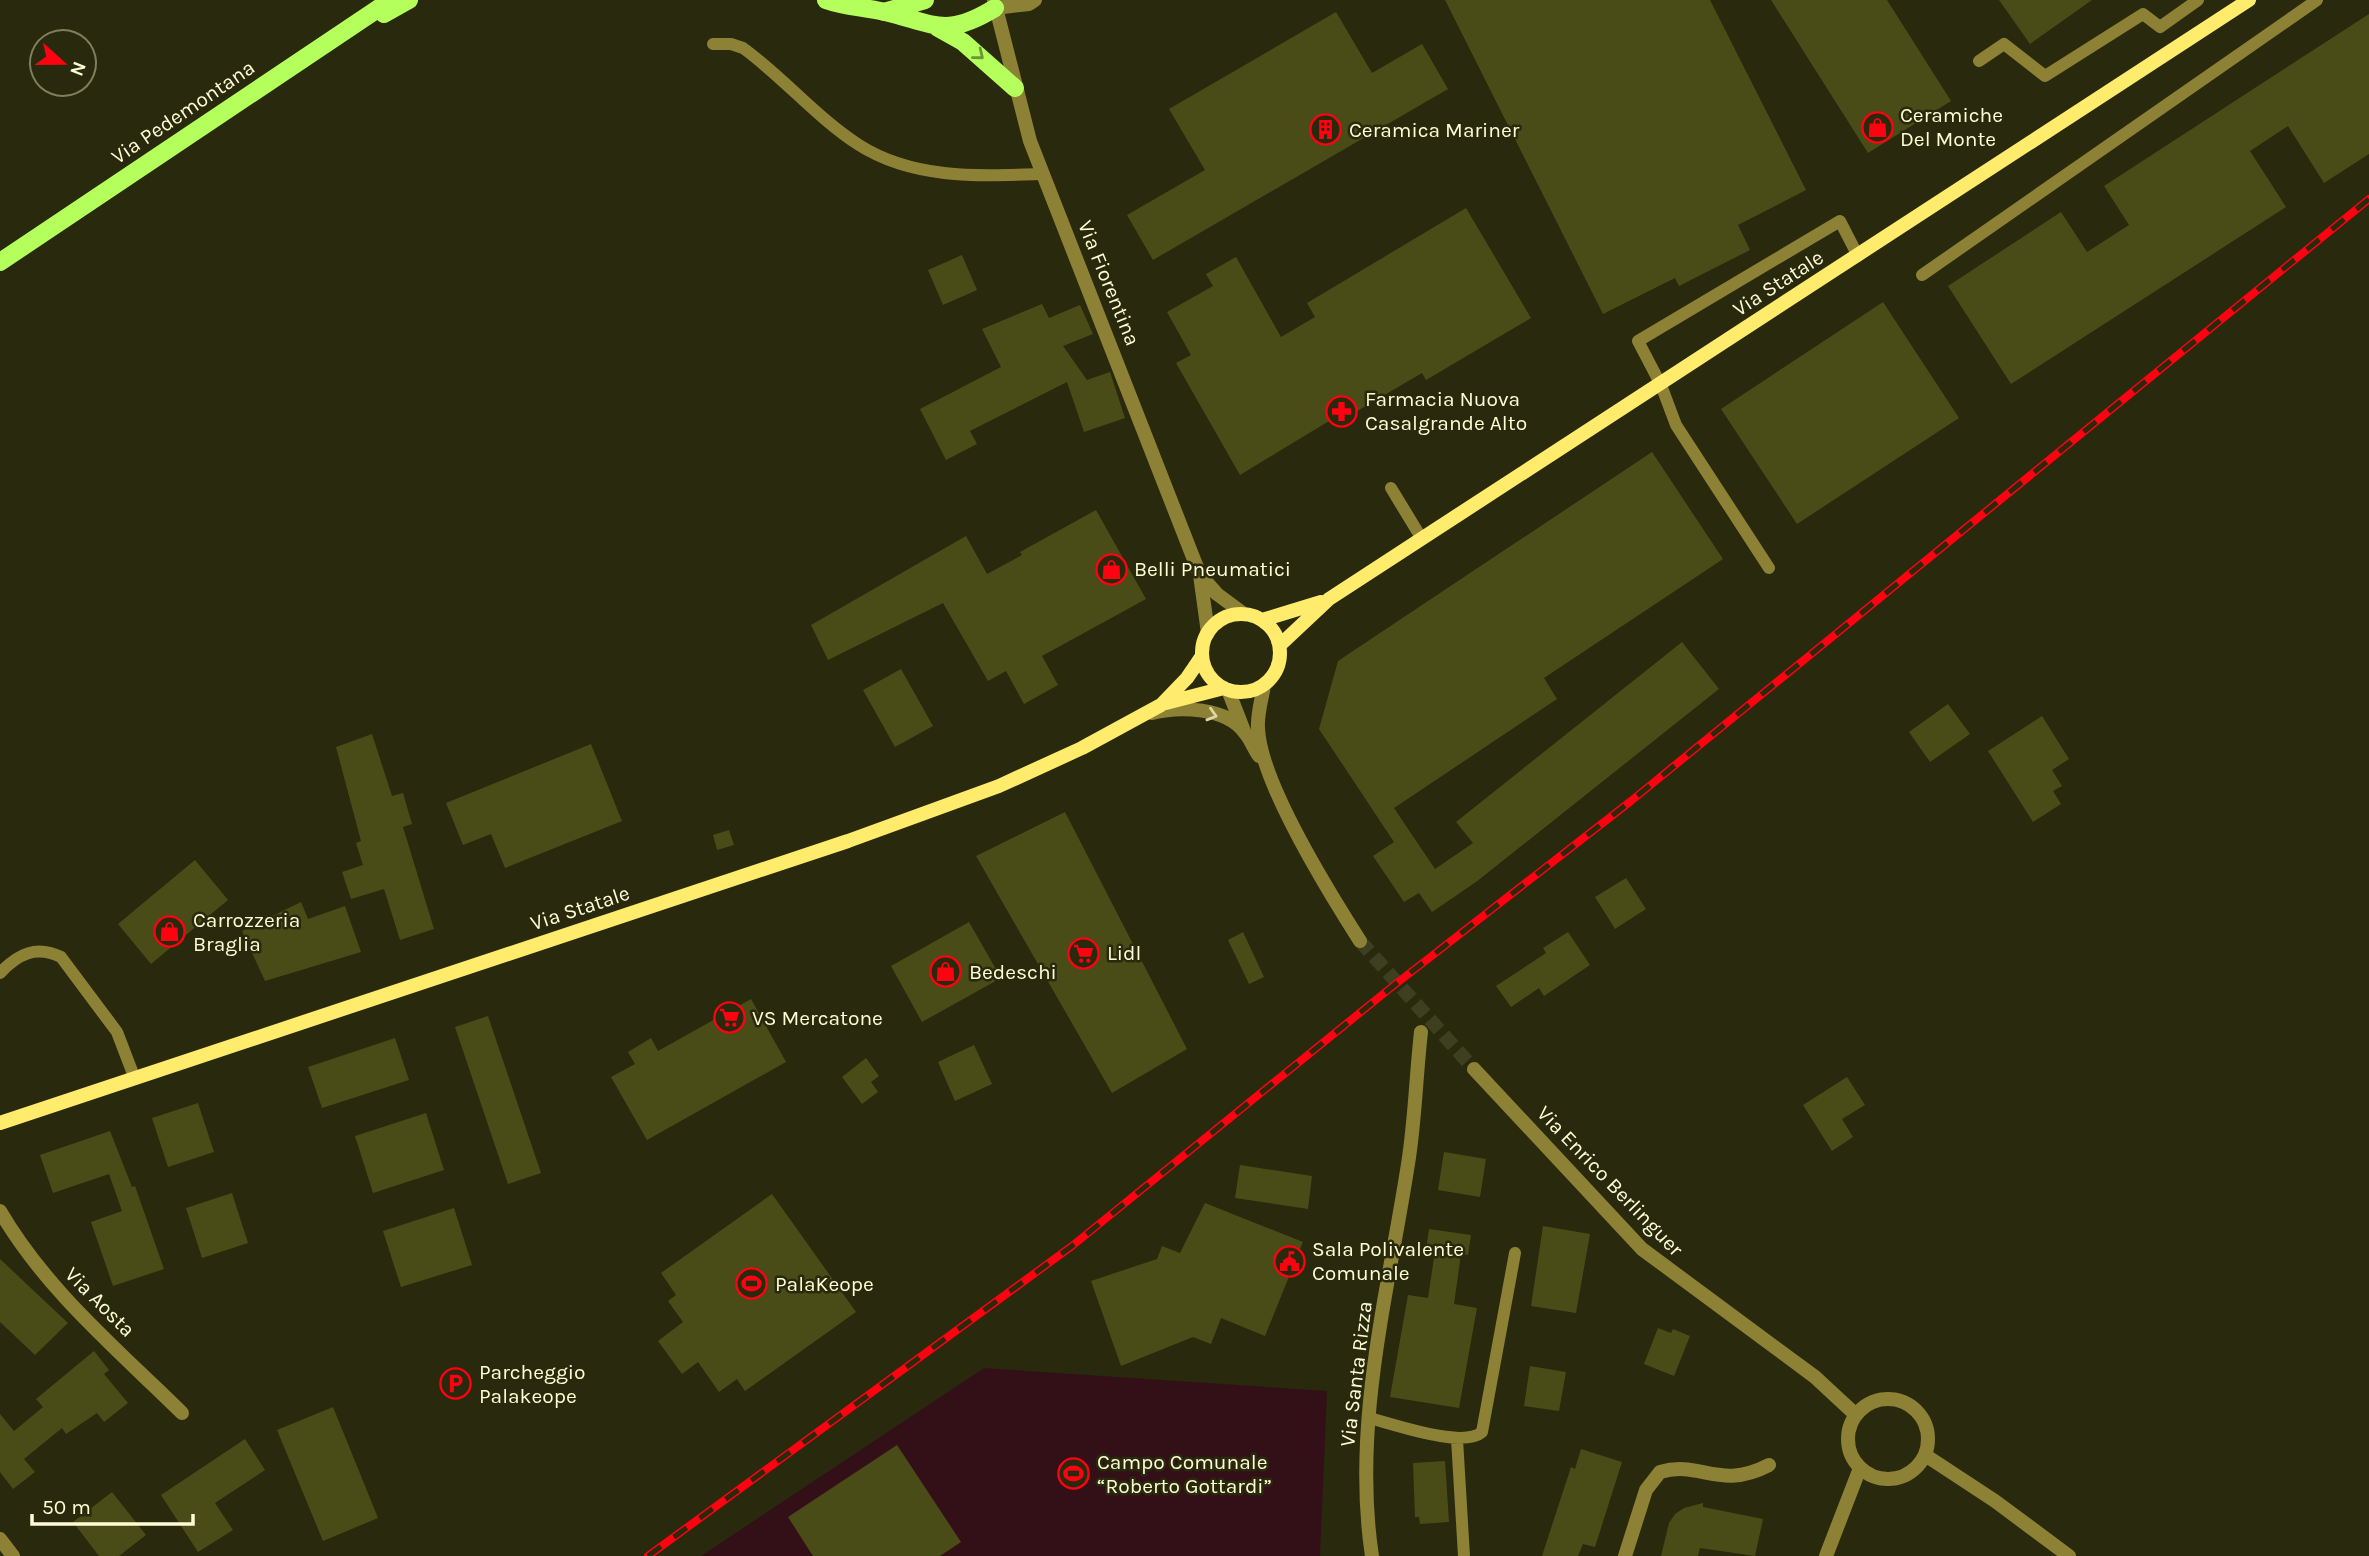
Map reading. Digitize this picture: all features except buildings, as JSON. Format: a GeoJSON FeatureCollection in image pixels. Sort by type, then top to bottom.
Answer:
{"type":"FeatureCollection","features":[{"type":"Feature","properties":{"kind":"main road"},"geometry":{"type":"LineString","coordinates":[[281,74],[376,0]]}},
{"type":"Feature","properties":{"kind":"main road","name":"Via Pedemontana"},"geometry":{"type":"LineString","coordinates":[[0,262],[391,0]]}},
{"type":"Feature","properties":{"kind":"main road"},"geometry":{"type":"LineString","coordinates":[[281,74],[409,0]]}},
{"type":"Feature","properties":{"kind":"main road"},"geometry":{"type":"LineString","coordinates":[[826,0],[884,12],[938,28],[963,42],[1015,88]]}},
{"type":"Feature","properties":{"kind":"main road"},"geometry":{"type":"LineString","coordinates":[[884,12],[925,0]]}},
{"type":"Feature","properties":{"kind":"main road","name":"Via Statale"},"geometry":{"type":"LineString","coordinates":[[1161,705],[1226,689],[1243,693],[1264,685],[1278,667],[1280,645],[1329,599],[2249,0]]}},
{"type":"Feature","properties":{"kind":"main road"},"geometry":{"type":"LineString","coordinates":[[938,28],[962,24],[995,4]]}},
{"type":"Feature","properties":{"kind":"main road","name":"Via Statale"},"geometry":{"type":"LineString","coordinates":[[1262,620],[1329,599]]}},
{"type":"Feature","properties":{"kind":"main road"},"geometry":{"type":"LineString","coordinates":[[1208,633],[1223,619],[1244,614],[1262,620],[1270,627],[1280,645]]}},
{"type":"Feature","properties":{"kind":"main road","name":"Via Statale"},"geometry":{"type":"LineString","coordinates":[[0,1123],[910,820],[1037,769],[1161,705],[1187,678],[1202,656],[1208,633]]}},
{"type":"Feature","properties":{"kind":"main road"},"geometry":{"type":"LineString","coordinates":[[1202,656],[1209,675],[1226,689]]}},
{"type":"Feature","properties":{"kind":"street"},"geometry":{"type":"LineString","coordinates":[[995,4],[1029,4],[1035,0]]}},
{"type":"Feature","properties":{"kind":"street","name":"Via Fiorentina"},"geometry":{"type":"LineString","coordinates":[[995,4],[1015,88],[1043,174],[1200,575],[1208,633]]}},
{"type":"Feature","properties":{"kind":"street","name":"Via Fiorentina"},"geometry":{"type":"LineString","coordinates":[[1200,575],[1217,594],[1244,614]]}},
{"type":"Feature","properties":{"kind":"street"},"geometry":{"type":"LineString","coordinates":[[1264,685],[1258,728],[1268,769]]}},
{"type":"Feature","properties":{"kind":"street"},"geometry":{"type":"LineString","coordinates":[[1226,689],[1244,731],[1268,769],[1320,876],[1360,941]]}},
{"type":"Feature","properties":{"kind":"street"},"geometry":{"type":"LineString","coordinates":[[1145,715],[1164,710],[1192,709],[1227,720],[1244,731]]}},
{"type":"Feature","properties":{"kind":"street","name":"Via Santa Rizza"},"geometry":{"type":"LineString","coordinates":[[1372,1556],[1365,1487],[1369,1418],[1409,1161],[1421,1032]]}},
{"type":"Feature","properties":{"kind":"street","name":"Via Enrico Berlinguer"},"geometry":{"type":"LineString","coordinates":[[1474,1069],[1642,1250],[1815,1377],[1856,1415]]}},
{"type":"Feature","properties":{"kind":"street","name":"Via Aosta"},"geometry":{"type":"LineString","coordinates":[[0,1211],[26,1253],[58,1290],[181,1413]]}},
{"type":"Feature","properties":{"kind":"street"},"geometry":{"type":"LineString","coordinates":[[1890,1399],[1914,1408],[1928,1430],[1926,1455],[1919,1466],[1896,1479],[1883,1480],[1860,1468],[1849,1448],[1851,1425],[1856,1415],[1877,1400],[1890,1399]]}},
{"type":"Feature","properties":{"kind":"street"},"geometry":{"type":"LineString","coordinates":[[1926,1455],[2056,1544],[2069,1556]]}},
{"type":"Feature","properties":{"kind":"street"},"geometry":{"type":"LineString","coordinates":[[1625,1556],[1646,1490],[1652,1478],[1660,1472],[1682,1469],[1731,1478],[1769,1465]]}},
{"type":"Feature","properties":{"kind":"street"},"geometry":{"type":"LineString","coordinates":[[1826,1556],[1860,1468]]}},
{"type":"Feature","properties":{"kind":"street"},"geometry":{"type":"LineString","coordinates":[[0,1539],[13,1556]]}},
{"type":"Feature","properties":{"kind":"lane"},"geometry":{"type":"LineString","coordinates":[[1979,61],[2004,44],[2045,76],[2143,14],[2160,27],[2198,0]]}},
{"type":"Feature","properties":{"kind":"lane"},"geometry":{"type":"LineString","coordinates":[[1922,275],[2069,169],[2317,0]]}},
{"type":"Feature","properties":{"kind":"lane"},"geometry":{"type":"LineString","coordinates":[[713,44],[732,44],[743,48],[837,128],[884,157],[941,173],[980,177],[1043,174]]}},
{"type":"Feature","properties":{"kind":"lane"},"geometry":{"type":"LineString","coordinates":[[1769,568],[1676,425],[1661,385],[1637,341],[1840,220],[1858,256]]}},
{"type":"Feature","properties":{"kind":"lane"},"geometry":{"type":"LineString","coordinates":[[1391,488],[1422,539]]}},
{"type":"Feature","properties":{"kind":"lane"},"geometry":{"type":"LineString","coordinates":[[0,973],[26,953],[49,952],[61,957],[117,1032],[135,1079]]}},
{"type":"Feature","properties":{"kind":"lane"},"geometry":{"type":"LineString","coordinates":[[1369,1418],[1457,1439],[1477,1437],[1486,1420],[1516,1253]]}},
{"type":"Feature","properties":{"kind":"lane"},"geometry":{"type":"LineString","coordinates":[[1457,1439],[1464,1556]]}},
{"type":"Feature","properties":{"kind":"shaded area","name":"Campo Comunale “Roberto Gottardi”"},"geometry":{"type":"Polygon","coordinates":[[[984,1368],[1327,1391],[1320,1556],[701,1556],[984,1368]]]}},
{"type":"Feature","properties":{"kind":"tunnel"},"geometry":{"type":"LineString","coordinates":[[1360,941],[1474,1069]]}},
{"type":"Feature","properties":{"kind":"railway"},"geometry":{"type":"LineString","coordinates":[[648,1556],[1072,1246],[1388,990],[1631,801],[2369,199]]}},
{"type":"Feature","properties":{"kind":"place","name":"Ceramiche Del Monte"},"geometry":{"type":"Point","coordinates":[1877,127]}},
{"type":"Feature","properties":{"kind":"place","name":"Ceramica Mariner"},"geometry":{"type":"Point","coordinates":[1326,130]}},
{"type":"Feature","properties":{"kind":"place","name":"Farmacia Nuova Casalgrande Alto"},"geometry":{"type":"Point","coordinates":[1342,411]}},
{"type":"Feature","properties":{"kind":"place","name":"Belli Pneumatici"},"geometry":{"type":"Point","coordinates":[1111,569]}},
{"type":"Feature","properties":{"kind":"place","name":"Carrozzeria Braglia"},"geometry":{"type":"Point","coordinates":[170,932]}},
{"type":"Feature","properties":{"kind":"place","name":"Lidl"},"geometry":{"type":"Point","coordinates":[1084,953]}},
{"type":"Feature","properties":{"kind":"place","name":"Bedeschi"},"geometry":{"type":"Point","coordinates":[946,972]}},
{"type":"Feature","properties":{"kind":"place","name":"VS Mercatone"},"geometry":{"type":"Point","coordinates":[729,1018]}},
{"type":"Feature","properties":{"kind":"place","name":"Sala Polivalente Comunale"},"geometry":{"type":"Point","coordinates":[1289,1261]}},
{"type":"Feature","properties":{"kind":"place","name":"PalaKeope"},"geometry":{"type":"Point","coordinates":[752,1284]}},
{"type":"Feature","properties":{"kind":"place","name":"Parcheggio Palakeope"},"geometry":{"type":"Point","coordinates":[456,1384]}},
{"type":"Feature","properties":{"kind":"place","name":"Campo Comunale “Roberto Gottardi”"},"geometry":{"type":"Point","coordinates":[1074,1474]}}]}
